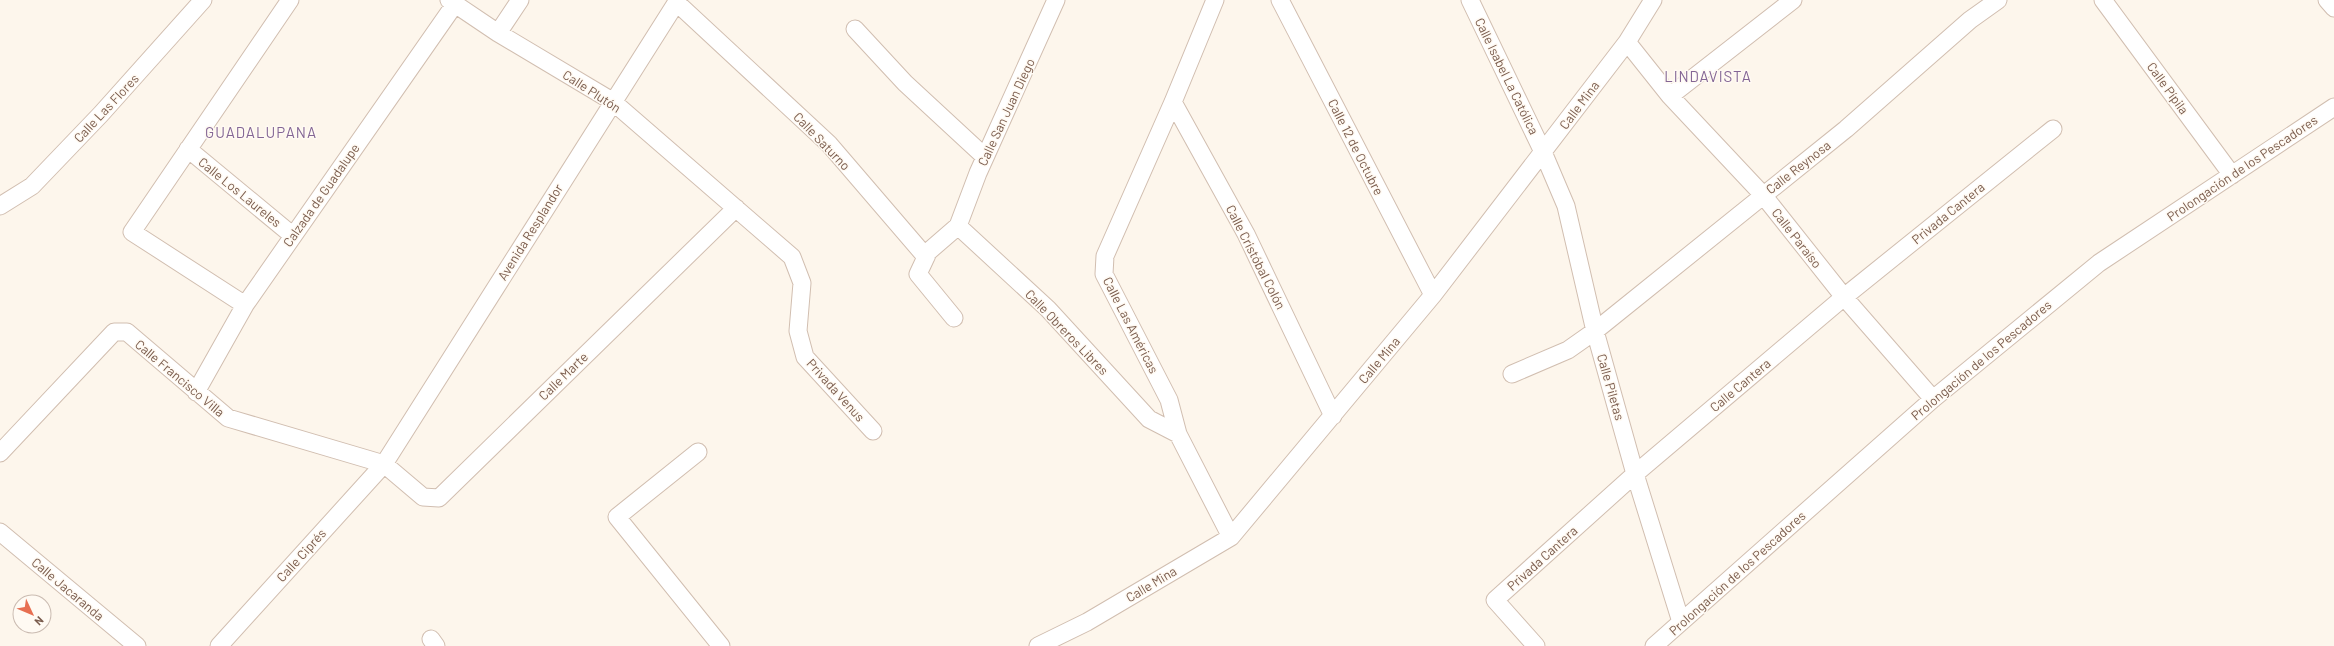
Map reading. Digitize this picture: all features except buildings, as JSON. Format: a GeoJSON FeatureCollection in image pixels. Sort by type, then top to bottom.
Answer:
{"type":"FeatureCollection","features":[{"type":"Feature","properties":{"kind":"street","name":"Calle Las Flores"},"geometry":{"type":"LineString","coordinates":[[0,206],[32,186],[101,114],[203,0]]}},
{"type":"Feature","properties":{"kind":"street"},"geometry":{"type":"LineString","coordinates":[[245,306],[132,232],[290,0]]}},
{"type":"Feature","properties":{"kind":"street"},"geometry":{"type":"LineString","coordinates":[[498,33],[520,0]]}},
{"type":"Feature","properties":{"kind":"street","name":"Calle San Juan Diego"},"geometry":{"type":"LineString","coordinates":[[958,226],[985,157],[1056,0]]}},
{"type":"Feature","properties":{"kind":"street","name":"Calle Las Américas"},"geometry":{"type":"LineString","coordinates":[[1215,0],[1173,102],[1105,256],[1104,274],[1169,400],[1178,434],[1231,537]]}},
{"type":"Feature","properties":{"kind":"street","name":"Calle 12 de Octubre"},"geometry":{"type":"LineString","coordinates":[[1280,0],[1433,295]]}},
{"type":"Feature","properties":{"kind":"street","name":"Calle Isabel La Católica"},"geometry":{"type":"LineString","coordinates":[[1470,0],[1543,152]]}},
{"type":"Feature","properties":{"kind":"street"},"geometry":{"type":"LineString","coordinates":[[1670,96],[1793,0]]}},
{"type":"Feature","properties":{"kind":"street","name":"Calle Reynosa"},"geometry":{"type":"LineString","coordinates":[[1512,374],[1568,350],[1595,331],[1846,129],[1970,20],[1998,0]]}},
{"type":"Feature","properties":{"kind":"street","name":"Calle Pípila"},"geometry":{"type":"LineString","coordinates":[[2103,0],[2232,175]]}},
{"type":"Feature","properties":{"kind":"street"},"geometry":{"type":"LineString","coordinates":[[2327,0],[2334,8]]}},
{"type":"Feature","properties":{"kind":"street","name":"Avenida Resplandor"},"geometry":{"type":"LineString","coordinates":[[384,464],[677,1]]}},
{"type":"Feature","properties":{"kind":"street","name":"Calle Saturno"},"geometry":{"type":"LineString","coordinates":[[677,1],[829,144],[926,257]]}},
{"type":"Feature","properties":{"kind":"street","name":"Calle Mina"},"geometry":{"type":"LineString","coordinates":[[1038,646],[1087,622],[1231,537],[1433,295],[1627,42],[1650,1]]}},
{"type":"Feature","properties":{"kind":"street","name":"Calle Plutón"},"geometry":{"type":"LineString","coordinates":[[452,2],[498,33],[612,102],[736,208]]}},
{"type":"Feature","properties":{"kind":"street","name":"Calzada de Guadalupe"},"geometry":{"type":"LineString","coordinates":[[196,392],[245,306],[452,2]]}},
{"type":"Feature","properties":{"kind":"street"},"geometry":{"type":"LineString","coordinates":[[855,29],[904,83],[985,157]]}},
{"type":"Feature","properties":{"kind":"street","name":"Calle Paraíso"},"geometry":{"type":"LineString","coordinates":[[1627,42],[1670,96],[1763,195],[1844,296],[1933,399]]}},
{"type":"Feature","properties":{"kind":"street","name":"Calle Cristóbal Colón"},"geometry":{"type":"LineString","coordinates":[[1173,102],[1246,234],[1333,416]]}},
{"type":"Feature","properties":{"kind":"street","name":"Prolongación de los Pescadores"},"geometry":{"type":"LineString","coordinates":[[1654,646],[1933,399],[2099,263],[2334,108]]}},
{"type":"Feature","properties":{"kind":"street","name":"Privada Cantera"},"geometry":{"type":"LineString","coordinates":[[1844,296],[2053,129]]}},
{"type":"Feature","properties":{"kind":"street","name":"Calle Los Laureles"},"geometry":{"type":"LineString","coordinates":[[188,149],[292,235]]}},
{"type":"Feature","properties":{"kind":"street","name":"Calle Piletas"},"geometry":{"type":"LineString","coordinates":[[1543,152],[1566,206],[1595,331],[1635,474],[1681,622]]}},
{"type":"Feature","properties":{"kind":"street","name":"Privada Venus"},"geometry":{"type":"LineString","coordinates":[[736,208],[792,257],[802,283],[798,331],[805,357],[873,431]]}},
{"type":"Feature","properties":{"kind":"street","name":"Calle Marte"},"geometry":{"type":"LineString","coordinates":[[384,464],[423,497],[439,498],[736,208]]}},
{"type":"Feature","properties":{"kind":"street"},"geometry":{"type":"LineString","coordinates":[[954,318],[918,274],[928,252],[958,226]]}},
{"type":"Feature","properties":{"kind":"street","name":"Calle Obreros Libres"},"geometry":{"type":"LineString","coordinates":[[958,226],[1048,309],[1149,419],[1178,434]]}},
{"type":"Feature","properties":{"kind":"street","name":"Calle Cantera"},"geometry":{"type":"LineString","coordinates":[[1635,474],[1844,296]]}},
{"type":"Feature","properties":{"kind":"street","name":"Calle Francisco Villa"},"geometry":{"type":"LineString","coordinates":[[0,454],[114,332],[127,332],[228,418],[384,464]]}},
{"type":"Feature","properties":{"kind":"street"},"geometry":{"type":"LineString","coordinates":[[698,452],[617,517],[721,646]]}},
{"type":"Feature","properties":{"kind":"street","name":"Calle Ciprés"},"geometry":{"type":"LineString","coordinates":[[218,646],[384,464]]}},
{"type":"Feature","properties":{"kind":"street","name":"Privada Cantera"},"geometry":{"type":"LineString","coordinates":[[1536,646],[1495,600],[1635,474]]}},
{"type":"Feature","properties":{"kind":"street","name":"Calle Jacaranda"},"geometry":{"type":"LineString","coordinates":[[0,532],[137,646]]}},
{"type":"Feature","properties":{"kind":"district","name":"LINDAVISTA"},"geometry":{"type":"Point","coordinates":[1708,77]}},
{"type":"Feature","properties":{"kind":"district","name":"GUADALUPANA"},"geometry":{"type":"Point","coordinates":[261,133]}}]}
